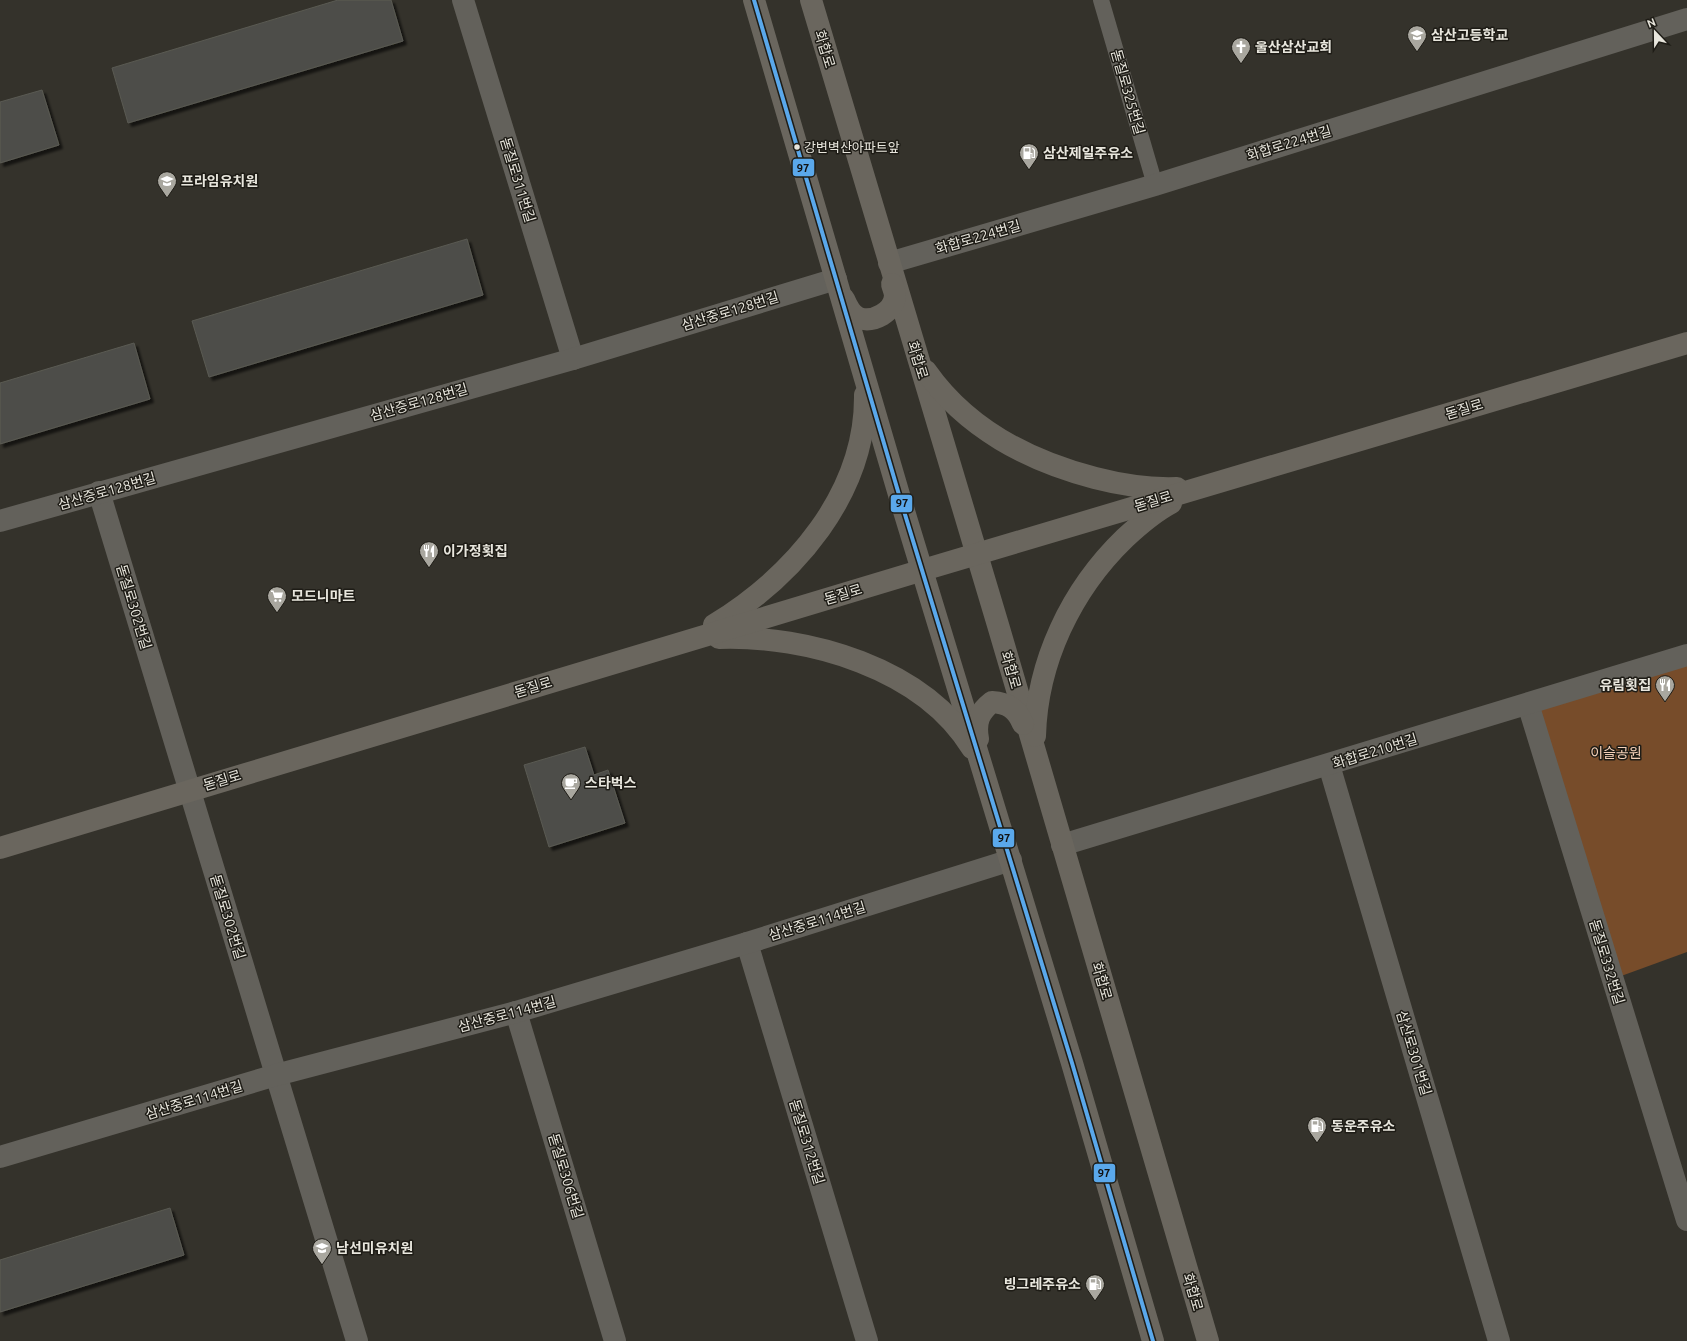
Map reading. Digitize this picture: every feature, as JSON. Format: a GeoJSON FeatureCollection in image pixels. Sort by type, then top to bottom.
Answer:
{"type":"FeatureCollection","features":[{"type":"Feature","properties":{"kind":"main road"},"geometry":{"type":"LineString","coordinates":[[754,0],[864,374],[1011,860],[1153,1341]]}},
{"type":"Feature","properties":{"kind":"main road","name":"화합로"},"geometry":{"type":"LineString","coordinates":[[811,0],[1035,751],[1208,1341]]}},
{"type":"Feature","properties":{"kind":"main road"},"geometry":{"type":"LineString","coordinates":[[836,279],[849,310],[859,318],[876,319],[890,309],[895,297],[889,263]]}},
{"type":"Feature","properties":{"kind":"main road","name":"돋질로"},"geometry":{"type":"LineString","coordinates":[[0,848],[692,639],[1687,343]]}},
{"type":"Feature","properties":{"kind":"main road"},"geometry":{"type":"LineString","coordinates":[[918,358],[933,380],[951,402],[971,419],[1012,447],[1076,473],[1138,486],[1173,488],[1202,487]]}},
{"type":"Feature","properties":{"kind":"main road"},"geometry":{"type":"LineString","coordinates":[[692,639],[730,616],[765,589],[795,561],[819,531],[837,502],[852,467],[862,437],[865,407],[864,374]]}},
{"type":"Feature","properties":{"kind":"main road"},"geometry":{"type":"LineString","coordinates":[[1035,751],[1039,693],[1049,659],[1061,628],[1074,601],[1091,575],[1112,550],[1138,525],[1166,506],[1202,487]]}},
{"type":"Feature","properties":{"kind":"main road"},"geometry":{"type":"LineString","coordinates":[[692,639],[734,638],[768,640],[814,648],[864,664],[912,688],[933,703],[967,740],[982,765]]}},
{"type":"Feature","properties":{"kind":"main road"},"geometry":{"type":"LineString","coordinates":[[982,765],[976,732],[977,718],[983,709],[992,702],[1003,703],[1013,708],[1021,719],[1035,751]]}},
{"type":"Feature","properties":{"kind":"street","name":"돋질로311번길"},"geometry":{"type":"LineString","coordinates":[[463,0],[573,359]]}},
{"type":"Feature","properties":{"kind":"street","name":"화합로224번길"},"geometry":{"type":"LineString","coordinates":[[889,263],[1155,185],[1687,19]]}},
{"type":"Feature","properties":{"kind":"street","name":"삼산중로128번길"},"geometry":{"type":"LineString","coordinates":[[0,521],[573,359],[836,279]]}},
{"type":"Feature","properties":{"kind":"street","name":"돋질로302번길"},"geometry":{"type":"LineString","coordinates":[[100,492],[356,1341]]}},
{"type":"Feature","properties":{"kind":"street","name":"화합로210번길"},"geometry":{"type":"LineString","coordinates":[[1062,845],[1687,655]]}},
{"type":"Feature","properties":{"kind":"street","name":"돋질로332번길"},"geometry":{"type":"LineString","coordinates":[[1528,704],[1687,1220]]}},
{"type":"Feature","properties":{"kind":"street","name":"삼산로301번길"},"geometry":{"type":"LineString","coordinates":[[1328,765],[1500,1341]]}},
{"type":"Feature","properties":{"kind":"street","name":"삼산중로114번길"},"geometry":{"type":"LineString","coordinates":[[0,1158],[276,1075],[516,1012],[747,944],[1011,860]]}},
{"type":"Feature","properties":{"kind":"street","name":"돋질로312번길"},"geometry":{"type":"LineString","coordinates":[[747,944],[867,1341]]}},
{"type":"Feature","properties":{"kind":"street","name":"돋질로306번길"},"geometry":{"type":"LineString","coordinates":[[516,1012],[615,1341]]}},
{"type":"Feature","properties":{"kind":"lane","name":"돋질로325번길"},"geometry":{"type":"LineString","coordinates":[[1101,0],[1155,185]]}},
{"type":"Feature","properties":{"kind":"green space","name":"이슬공원"},"geometry":{"type":"Polygon","coordinates":[[[1687,655],[1687,952],[1613,979],[1528,704],[1687,655]]]}},
{"type":"Feature","properties":{"kind":"building"},"geometry":{"type":"Polygon","coordinates":[[[338,0],[391,0],[403,41],[128,123],[112,68],[338,0]]]}},
{"type":"Feature","properties":{"kind":"building"},"geometry":{"type":"Polygon","coordinates":[[[42,90],[59,145],[0,163],[0,102],[42,90]]]}},
{"type":"Feature","properties":{"kind":"building"},"geometry":{"type":"Polygon","coordinates":[[[467,239],[483,295],[209,377],[192,321],[467,239]]]}},
{"type":"Feature","properties":{"kind":"building"},"geometry":{"type":"Polygon","coordinates":[[[134,343],[150,399],[0,444],[0,383],[134,343]]]}},
{"type":"Feature","properties":{"kind":"building"},"geometry":{"type":"Polygon","coordinates":[[[585,747],[594,775],[608,770],[625,823],[549,847],[524,765],[585,747]]]}},
{"type":"Feature","properties":{"kind":"building"},"geometry":{"type":"Polygon","coordinates":[[[170,1208],[184,1255],[0,1312],[0,1260],[170,1208]]]}},
{"type":"Feature","properties":{"kind":"transit line","name":"97"},"geometry":{"type":"LineString","coordinates":[[754,0],[900,498],[1072,1063],[1153,1341]]}},
{"type":"Feature","properties":{"kind":"place","name":"삼산고등학교"},"geometry":{"type":"Point","coordinates":[1417,52]}},
{"type":"Feature","properties":{"kind":"place","name":"울산삼산교회"},"geometry":{"type":"Point","coordinates":[1241,64]}},
{"type":"Feature","properties":{"kind":"place","name":"강변벽산아파트앞"},"geometry":{"type":"Point","coordinates":[797,147]}},
{"type":"Feature","properties":{"kind":"place","name":"삼산제일주유소"},"geometry":{"type":"Point","coordinates":[1029,170]}},
{"type":"Feature","properties":{"kind":"place","name":"프라임유치원"},"geometry":{"type":"Point","coordinates":[167,198]}},
{"type":"Feature","properties":{"kind":"place","name":"이가정횟집"},"geometry":{"type":"Point","coordinates":[429,568]}},
{"type":"Feature","properties":{"kind":"place","name":"모드니마트"},"geometry":{"type":"Point","coordinates":[277,613]}},
{"type":"Feature","properties":{"kind":"place","name":"유림횟집"},"geometry":{"type":"Point","coordinates":[1665,702]}},
{"type":"Feature","properties":{"kind":"place","name":"스타벅스"},"geometry":{"type":"Point","coordinates":[571,800]}},
{"type":"Feature","properties":{"kind":"place","name":"동운주유소"},"geometry":{"type":"Point","coordinates":[1317,1143]}},
{"type":"Feature","properties":{"kind":"place","name":"남선미유치원"},"geometry":{"type":"Point","coordinates":[322,1265]}},
{"type":"Feature","properties":{"kind":"place","name":"빙그레주유소"},"geometry":{"type":"Point","coordinates":[1095,1301]}}]}
